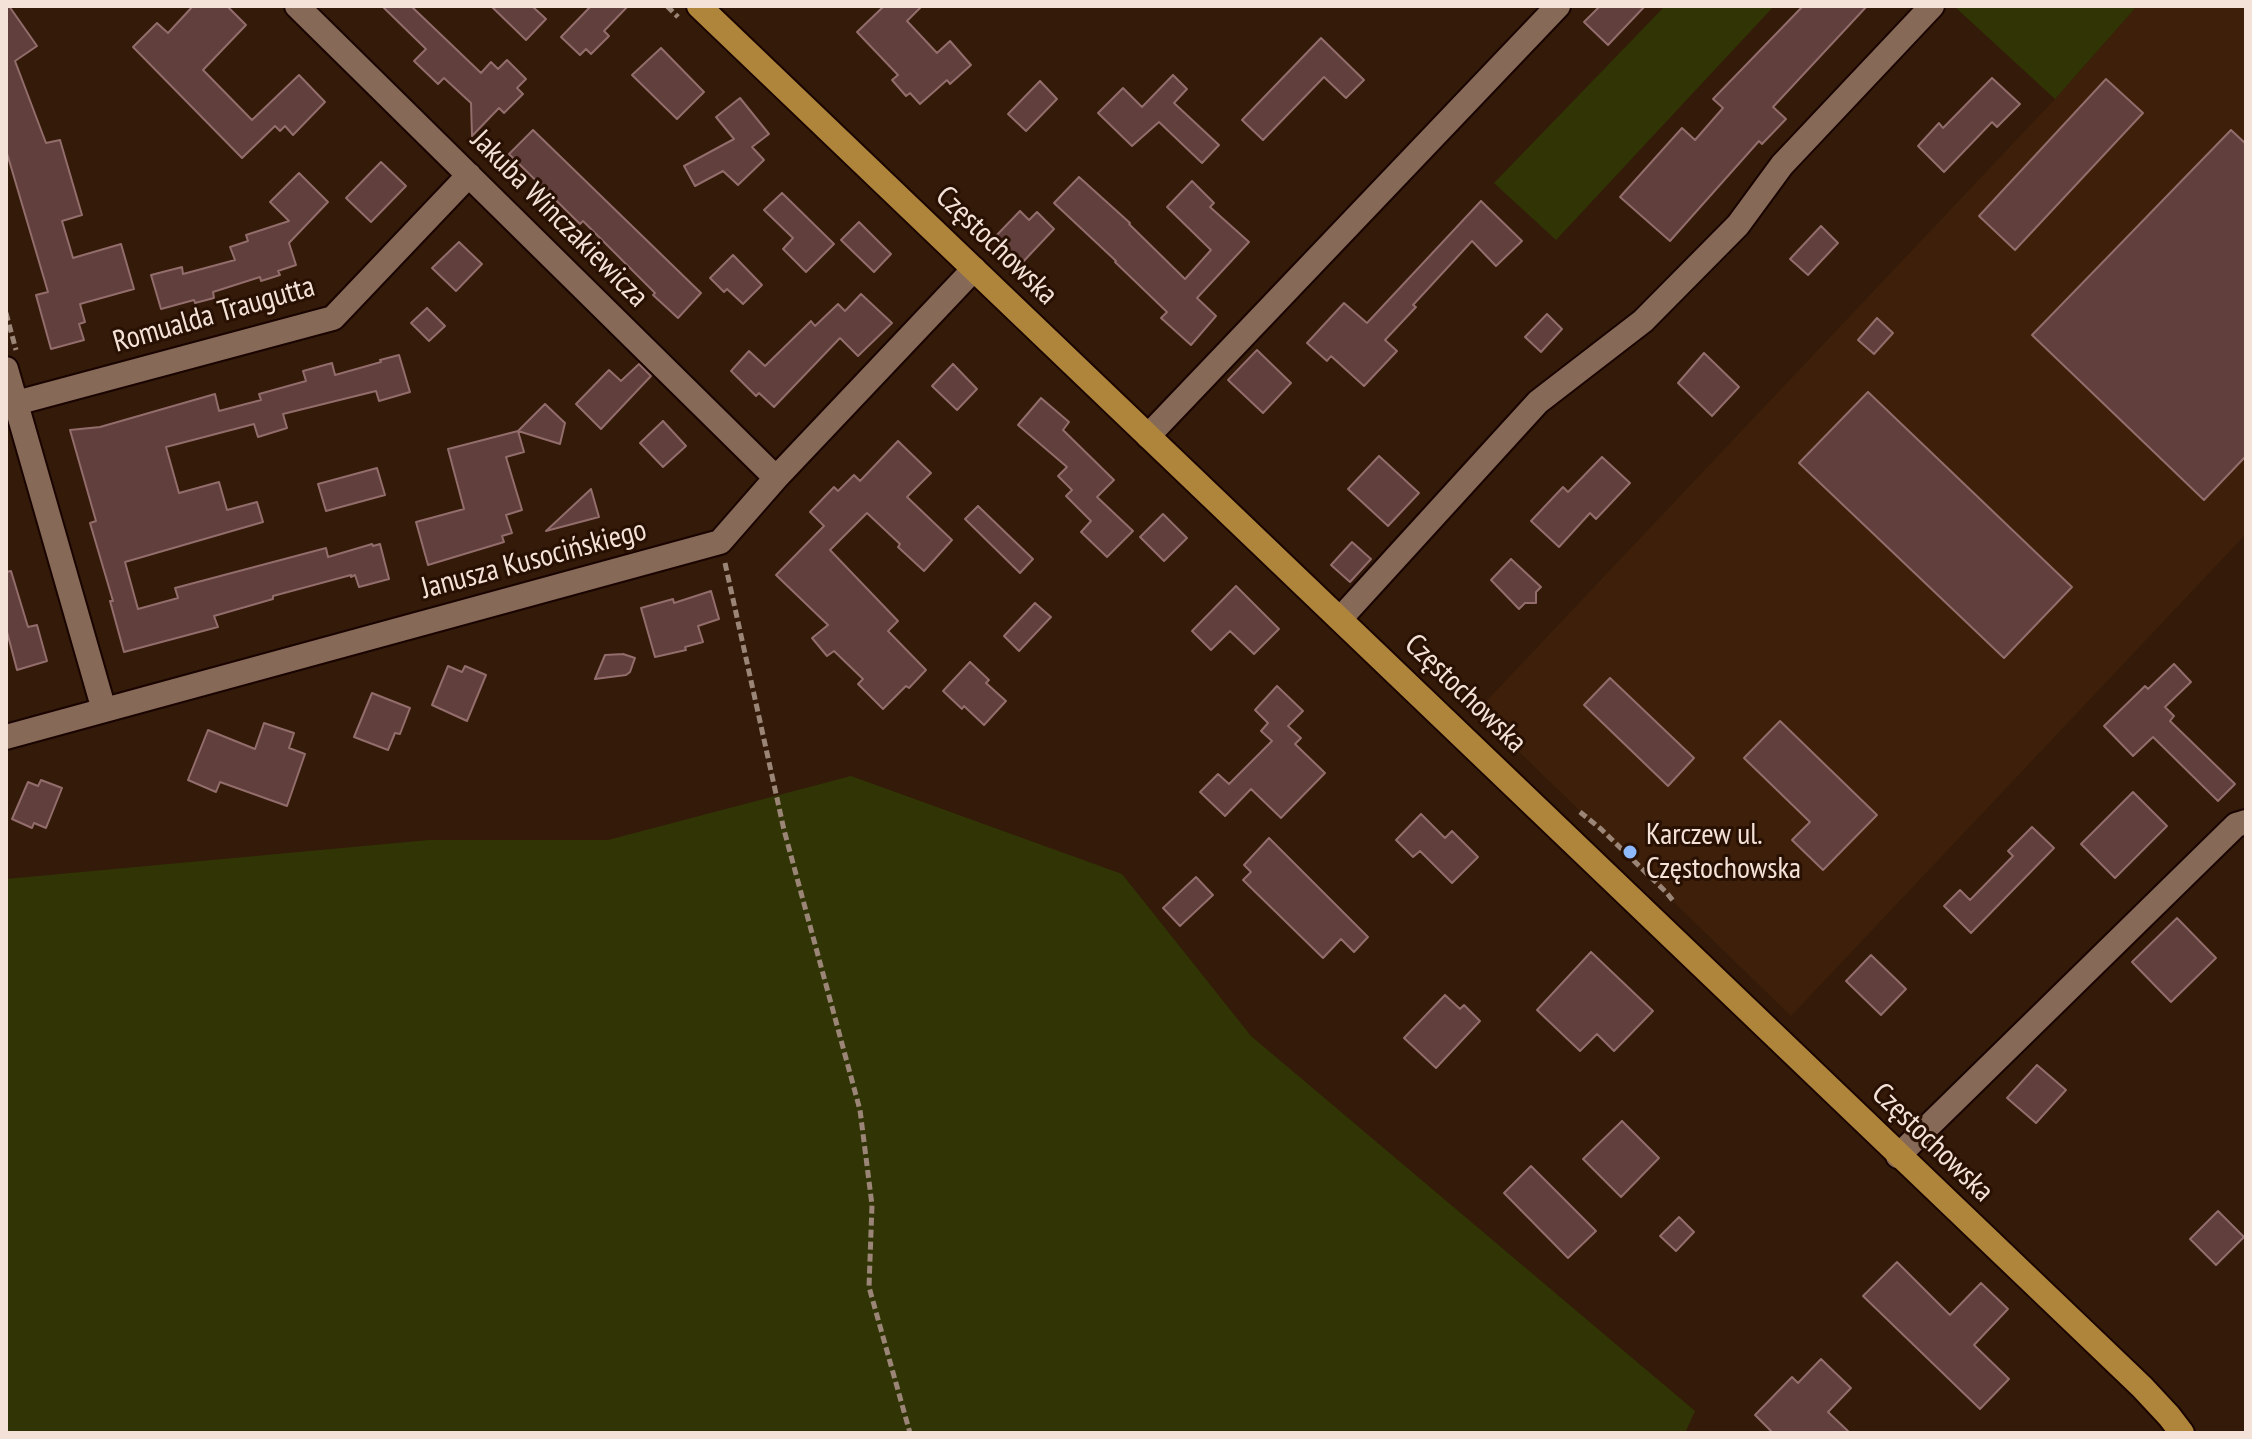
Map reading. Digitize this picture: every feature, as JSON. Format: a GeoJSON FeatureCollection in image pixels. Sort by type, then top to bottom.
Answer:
{"type":"FeatureCollection","features":[{"type":"Feature","properties":{"kind":"main road","name":"Częstochowska"},"geometry":{"type":"LineString","coordinates":[[699,6],[2142,1387],[2182,1433]]}},
{"type":"Feature","properties":{"kind":"street","name":"Jakuba Winczakiewicza"},"geometry":{"type":"LineString","coordinates":[[297,6],[776,478]]}},
{"type":"Feature","properties":{"kind":"street"},"geometry":{"type":"LineString","coordinates":[[1148,436],[1558,6]]}},
{"type":"Feature","properties":{"kind":"street"},"geometry":{"type":"LineString","coordinates":[[1340,619],[1538,402],[1643,321],[1738,225],[1782,165],[1932,6]]}},
{"type":"Feature","properties":{"kind":"street","name":"Romualda Traugutta"},"geometry":{"type":"LineString","coordinates":[[16,403],[333,318],[469,175]]}},
{"type":"Feature","properties":{"kind":"street"},"geometry":{"type":"LineString","coordinates":[[720,542],[776,478],[974,269]]}},
{"type":"Feature","properties":{"kind":"street"},"geometry":{"type":"LineString","coordinates":[[13,364],[16,403],[104,710]]}},
{"type":"Feature","properties":{"kind":"street","name":"Janusza Kusocińskiego"},"geometry":{"type":"LineString","coordinates":[[6,737],[720,542]]}},
{"type":"Feature","properties":{"kind":"street"},"geometry":{"type":"LineString","coordinates":[[1898,1156],[2236,825],[2246,822]]}},
{"type":"Feature","properties":{"kind":"path"},"geometry":{"type":"LineString","coordinates":[[6,313],[13,364]]}},
{"type":"Feature","properties":{"kind":"path"},"geometry":{"type":"LineString","coordinates":[[720,542],[784,830],[860,1110],[872,1205],[869,1287],[910,1433]]}},
{"type":"Feature","properties":{"kind":"shaded area"},"geometry":{"type":"Polygon","coordinates":[[[2137,6],[2246,6],[2246,534],[1791,1016],[1477,711],[2055,99],[2137,6]]]}},
{"type":"Feature","properties":{"kind":"green space"},"geometry":{"type":"Polygon","coordinates":[[[1665,6],[1774,6],[1556,240],[1494,183],[1665,6]]]}},
{"type":"Feature","properties":{"kind":"green space"},"geometry":{"type":"Polygon","coordinates":[[[1954,6],[2137,6],[2055,99],[1954,6]]]}},
{"type":"Feature","properties":{"kind":"green space"},"geometry":{"type":"Polygon","coordinates":[[[851,776],[1122,874],[1251,1036],[1695,1411],[1685,1433],[6,1433],[6,879],[429,840],[608,840],[851,776]]]}},
{"type":"Feature","properties":{"kind":"building"},"geometry":{"type":"Polygon","coordinates":[[[6,6],[37,46],[15,61],[46,143],[60,140],[82,215],[62,221],[73,258],[121,244],[134,289],[80,304],[85,322],[79,324],[84,340],[51,349],[36,295],[48,292],[6,150],[6,6]]]}},
{"type":"Feature","properties":{"kind":"building"},"geometry":{"type":"Polygon","coordinates":[[[193,6],[227,6],[246,25],[203,70],[252,120],[299,75],[325,102],[293,135],[285,126],[280,131],[275,126],[242,158],[133,47],[157,23],[168,33],[193,6]]]}},
{"type":"Feature","properties":{"kind":"building"},"geometry":{"type":"Polygon","coordinates":[[[382,6],[411,6],[481,73],[491,62],[498,69],[507,60],[526,79],[517,88],[523,94],[504,113],[499,108],[472,136],[471,103],[444,78],[438,84],[414,61],[426,49],[382,6]]]}},
{"type":"Feature","properties":{"kind":"building"},"geometry":{"type":"Polygon","coordinates":[[[491,6],[532,6],[546,19],[526,40],[491,6]]]}},
{"type":"Feature","properties":{"kind":"building"},"geometry":{"type":"Polygon","coordinates":[[[591,6],[628,6],[604,31],[609,36],[591,54],[586,49],[580,55],[561,37],[591,6]]]}},
{"type":"Feature","properties":{"kind":"building"},"geometry":{"type":"Polygon","coordinates":[[[884,6],[922,6],[907,21],[937,53],[950,41],[971,65],[950,84],[947,80],[920,104],[910,93],[906,96],[892,80],[898,75],[857,32],[884,6]]]}},
{"type":"Feature","properties":{"kind":"building"},"geometry":{"type":"Polygon","coordinates":[[[1600,6],[1645,6],[1608,45],[1584,22],[1600,6]]]}},
{"type":"Feature","properties":{"kind":"building"},"geometry":{"type":"Polygon","coordinates":[[[1803,6],[1867,6],[1773,107],[1786,119],[1762,144],[1759,141],[1670,241],[1620,197],[1682,128],[1695,140],[1723,108],[1713,99],[1803,6]]]}},
{"type":"Feature","properties":{"kind":"building"},"geometry":{"type":"Polygon","coordinates":[[[1321,38],[1364,80],[1346,98],[1324,77],[1263,140],[1242,120],[1321,38]]]}},
{"type":"Feature","properties":{"kind":"building"},"geometry":{"type":"Polygon","coordinates":[[[661,48],[704,92],[677,119],[632,75],[661,48]]]}},
{"type":"Feature","properties":{"kind":"building"},"geometry":{"type":"Polygon","coordinates":[[[1173,75],[1187,89],[1174,103],[1219,145],[1202,163],[1159,122],[1132,146],[1098,113],[1123,88],[1142,107],[1173,75]]]}},
{"type":"Feature","properties":{"kind":"building"},"geometry":{"type":"Polygon","coordinates":[[[1992,78],[2020,104],[1997,127],[1992,122],[1944,172],[1918,146],[1939,123],[1943,128],[1992,78]]]}},
{"type":"Feature","properties":{"kind":"building"},"geometry":{"type":"Polygon","coordinates":[[[2106,79],[2143,113],[2015,250],[1979,216],[2106,79]]]}},
{"type":"Feature","properties":{"kind":"building"},"geometry":{"type":"Polygon","coordinates":[[[1040,81],[1057,99],[1026,131],[1008,114],[1040,81]]]}},
{"type":"Feature","properties":{"kind":"building"},"geometry":{"type":"Polygon","coordinates":[[[740,98],[769,134],[752,147],[764,160],[738,185],[723,171],[695,186],[684,166],[734,139],[716,117],[740,98]]]}},
{"type":"Feature","properties":{"kind":"building"},"geometry":{"type":"Polygon","coordinates":[[[533,130],[701,293],[678,318],[583,221],[580,224],[509,154],[533,130]]]}},
{"type":"Feature","properties":{"kind":"building"},"geometry":{"type":"Polygon","coordinates":[[[2231,130],[2246,144],[2246,456],[2204,500],[2032,335],[2231,130]]]}},
{"type":"Feature","properties":{"kind":"building"},"geometry":{"type":"Polygon","coordinates":[[[381,162],[406,186],[371,222],[346,198],[381,162]]]}},
{"type":"Feature","properties":{"kind":"building"},"geometry":{"type":"Polygon","coordinates":[[[299,173],[328,202],[289,243],[296,265],[278,271],[280,275],[261,281],[260,277],[213,292],[214,298],[161,309],[151,275],[182,267],[183,274],[235,260],[230,247],[248,241],[246,235],[289,221],[270,202],[299,173]]]}},
{"type":"Feature","properties":{"kind":"building"},"geometry":{"type":"Polygon","coordinates":[[[1079,177],[1185,279],[1211,250],[1167,207],[1192,181],[1214,203],[1210,207],[1249,242],[1197,298],[1216,316],[1191,345],[1161,318],[1167,312],[1054,203],[1079,177]]]}},
{"type":"Feature","properties":{"kind":"building"},"geometry":{"type":"Polygon","coordinates":[[[782,193],[834,244],[806,272],[783,249],[793,238],[764,210],[782,193]]]}},
{"type":"Feature","properties":{"kind":"building"},"geometry":{"type":"Polygon","coordinates":[[[1481,201],[1522,241],[1496,266],[1472,241],[1385,340],[1397,351],[1364,386],[1331,356],[1327,361],[1307,343],[1344,303],[1367,323],[1481,201]]]}},
{"type":"Feature","properties":{"kind":"building"},"geometry":{"type":"Polygon","coordinates":[[[1020,211],[1029,220],[1037,212],[1054,229],[1020,265],[993,239],[1020,211]]]}},
{"type":"Feature","properties":{"kind":"building"},"geometry":{"type":"Polygon","coordinates":[[[859,222],[891,254],[874,272],[841,240],[859,222]]]}},
{"type":"Feature","properties":{"kind":"building"},"geometry":{"type":"Polygon","coordinates":[[[1821,226],[1838,243],[1808,275],[1790,259],[1821,226]]]}},
{"type":"Feature","properties":{"kind":"building"},"geometry":{"type":"Polygon","coordinates":[[[459,242],[482,264],[456,291],[432,268],[459,242]]]}},
{"type":"Feature","properties":{"kind":"building"},"geometry":{"type":"Polygon","coordinates":[[[733,255],[762,285],[743,304],[710,278],[733,255]]]}},
{"type":"Feature","properties":{"kind":"building"},"geometry":{"type":"Polygon","coordinates":[[[861,294],[892,323],[858,356],[840,338],[774,407],[759,393],[756,396],[731,371],[749,351],[765,366],[811,321],[815,326],[838,304],[845,311],[861,294]]]}},
{"type":"Feature","properties":{"kind":"building"},"geometry":{"type":"Polygon","coordinates":[[[427,308],[445,326],[429,341],[411,323],[427,308]]]}},
{"type":"Feature","properties":{"kind":"building"},"geometry":{"type":"Polygon","coordinates":[[[1547,314],[1562,329],[1541,352],[1525,337],[1547,314]]]}},
{"type":"Feature","properties":{"kind":"building"},"geometry":{"type":"Polygon","coordinates":[[[1877,318],[1893,333],[1874,354],[1858,340],[1877,318]]]}},
{"type":"Feature","properties":{"kind":"building"},"geometry":{"type":"Polygon","coordinates":[[[1257,350],[1291,383],[1263,413],[1228,380],[1257,350]]]}},
{"type":"Feature","properties":{"kind":"building"},"geometry":{"type":"Polygon","coordinates":[[[1704,353],[1739,387],[1712,416],[1678,383],[1704,353]]]}},
{"type":"Feature","properties":{"kind":"building"},"geometry":{"type":"Polygon","coordinates":[[[399,355],[410,392],[379,401],[376,391],[283,414],[287,428],[258,437],[254,424],[166,447],[179,493],[219,482],[227,510],[257,502],[263,522],[125,562],[138,609],[178,598],[175,588],[326,548],[328,557],[380,544],[389,579],[359,587],[355,575],[351,575],[273,596],[273,599],[214,616],[218,627],[124,652],[90,523],[96,521],[70,430],[100,427],[215,394],[219,411],[261,400],[259,394],[306,381],[303,371],[332,363],[335,375],[399,355]]]}},
{"type":"Feature","properties":{"kind":"building"},"geometry":{"type":"Polygon","coordinates":[[[639,364],[651,376],[601,429],[576,404],[609,370],[621,381],[639,364]]]}},
{"type":"Feature","properties":{"kind":"building"},"geometry":{"type":"Polygon","coordinates":[[[953,364],[977,389],[957,410],[932,386],[953,364]]]}},
{"type":"Feature","properties":{"kind":"building"},"geometry":{"type":"Polygon","coordinates":[[[1868,392],[2072,587],[2004,658],[1799,463],[1868,392]]]}},
{"type":"Feature","properties":{"kind":"building"},"geometry":{"type":"Polygon","coordinates":[[[1041,398],[1069,422],[1063,430],[1114,480],[1097,497],[1133,531],[1107,557],[1081,532],[1091,521],[1066,496],[1072,490],[1058,476],[1067,467],[1018,425],[1041,398]]]}},
{"type":"Feature","properties":{"kind":"building"},"geometry":{"type":"Polygon","coordinates":[[[545,404],[565,423],[560,444],[518,431],[545,404]]]}},
{"type":"Feature","properties":{"kind":"building"},"geometry":{"type":"Polygon","coordinates":[[[663,421],[686,446],[663,467],[640,443],[663,421]]]}},
{"type":"Feature","properties":{"kind":"building"},"geometry":{"type":"Polygon","coordinates":[[[518,431],[524,452],[506,457],[522,510],[506,515],[512,533],[502,536],[504,542],[428,565],[416,522],[464,509],[448,449],[518,431]]]}},
{"type":"Feature","properties":{"kind":"building"},"geometry":{"type":"Polygon","coordinates":[[[898,441],[931,473],[907,497],[952,540],[924,571],[867,513],[830,550],[898,621],[888,631],[926,670],[883,709],[858,684],[863,679],[834,651],[827,656],[812,638],[828,625],[776,575],[824,526],[810,512],[834,487],[838,491],[854,475],[860,481],[898,441]]]}},
{"type":"Feature","properties":{"kind":"building"},"geometry":{"type":"Polygon","coordinates":[[[1379,456],[1419,493],[1388,526],[1348,489],[1379,456]]]}},
{"type":"Feature","properties":{"kind":"building"},"geometry":{"type":"Polygon","coordinates":[[[1602,457],[1630,483],[1596,519],[1590,513],[1559,547],[1531,521],[1563,487],[1568,492],[1602,457]]]}},
{"type":"Feature","properties":{"kind":"building"},"geometry":{"type":"Polygon","coordinates":[[[377,468],[385,495],[326,511],[318,484],[377,468]]]}},
{"type":"Feature","properties":{"kind":"building"},"geometry":{"type":"Polygon","coordinates":[[[591,489],[599,517],[546,531],[591,489]]]}},
{"type":"Feature","properties":{"kind":"building"},"geometry":{"type":"Polygon","coordinates":[[[978,506],[1033,559],[1020,573],[965,519],[978,506]]]}},
{"type":"Feature","properties":{"kind":"building"},"geometry":{"type":"Polygon","coordinates":[[[1163,514],[1187,538],[1164,561],[1140,537],[1163,514]]]}},
{"type":"Feature","properties":{"kind":"building"},"geometry":{"type":"Polygon","coordinates":[[[1352,542],[1371,559],[1350,582],[1331,565],[1352,542]]]}},
{"type":"Feature","properties":{"kind":"building"},"geometry":{"type":"Polygon","coordinates":[[[1511,559],[1541,587],[1536,592],[1536,603],[1525,603],[1519,609],[1491,580],[1511,559]]]}},
{"type":"Feature","properties":{"kind":"building"},"geometry":{"type":"Polygon","coordinates":[[[11,571],[28,627],[37,625],[47,661],[17,670],[6,628],[6,572],[11,571]]]}},
{"type":"Feature","properties":{"kind":"building"},"geometry":{"type":"Polygon","coordinates":[[[1236,586],[1279,629],[1254,654],[1230,631],[1211,650],[1192,631],[1236,586]]]}},
{"type":"Feature","properties":{"kind":"building"},"geometry":{"type":"Polygon","coordinates":[[[711,591],[719,619],[698,626],[703,642],[685,647],[686,650],[655,657],[641,608],[673,599],[674,603],[711,591]]]}},
{"type":"Feature","properties":{"kind":"building"},"geometry":{"type":"Polygon","coordinates":[[[1035,603],[1051,617],[1019,651],[1004,636],[1035,603]]]}},
{"type":"Feature","properties":{"kind":"building"},"geometry":{"type":"Polygon","coordinates":[[[623,654],[635,658],[630,672],[595,679],[605,655],[623,654]]]}},
{"type":"Feature","properties":{"kind":"building"},"geometry":{"type":"Polygon","coordinates":[[[970,662],[989,680],[986,683],[1006,701],[984,725],[943,691],[970,662]]]}},
{"type":"Feature","properties":{"kind":"building"},"geometry":{"type":"Polygon","coordinates":[[[2174,664],[2191,682],[2165,707],[2174,716],[2170,721],[2235,784],[2218,801],[2153,737],[2133,756],[2104,726],[2145,686],[2148,689],[2174,664]]]}},
{"type":"Feature","properties":{"kind":"building"},"geometry":{"type":"Polygon","coordinates":[[[448,666],[462,672],[465,666],[486,675],[467,721],[432,705],[448,666]]]}},
{"type":"Feature","properties":{"kind":"building"},"geometry":{"type":"Polygon","coordinates":[[[1610,678],[1694,758],[1668,786],[1584,705],[1610,678]]]}},
{"type":"Feature","properties":{"kind":"building"},"geometry":{"type":"Polygon","coordinates":[[[1277,686],[1303,711],[1288,726],[1301,738],[1295,744],[1325,773],[1281,818],[1251,789],[1225,816],[1200,792],[1218,774],[1229,784],[1272,741],[1261,731],[1268,723],[1255,710],[1277,686]]]}},
{"type":"Feature","properties":{"kind":"building"},"geometry":{"type":"Polygon","coordinates":[[[372,693],[410,708],[400,734],[395,733],[388,750],[354,737],[372,693]]]}},
{"type":"Feature","properties":{"kind":"building"},"geometry":{"type":"Polygon","coordinates":[[[1780,721],[1877,815],[1823,870],[1792,840],[1810,822],[1744,758],[1780,721]]]}},
{"type":"Feature","properties":{"kind":"building"},"geometry":{"type":"Polygon","coordinates":[[[264,723],[294,733],[289,748],[305,754],[287,806],[220,782],[216,792],[188,780],[208,730],[255,749],[264,723]]]}},
{"type":"Feature","properties":{"kind":"building"},"geometry":{"type":"Polygon","coordinates":[[[41,780],[62,788],[46,828],[34,823],[32,828],[12,819],[28,782],[38,786],[41,780]]]}},
{"type":"Feature","properties":{"kind":"building"},"geometry":{"type":"Polygon","coordinates":[[[2133,792],[2167,826],[2115,878],[2081,844],[2133,792]]]}},
{"type":"Feature","properties":{"kind":"building"},"geometry":{"type":"Polygon","coordinates":[[[1421,814],[1445,838],[1452,831],[1478,857],[1452,883],[1420,851],[1413,857],[1396,840],[1421,814]]]}},
{"type":"Feature","properties":{"kind":"building"},"geometry":{"type":"Polygon","coordinates":[[[2032,827],[2054,848],[1971,933],[1944,906],[1960,890],[1970,900],[2013,856],[2008,851],[2032,827]]]}},
{"type":"Feature","properties":{"kind":"building"},"geometry":{"type":"Polygon","coordinates":[[[1269,838],[1368,937],[1354,952],[1341,939],[1323,958],[1243,880],[1251,872],[1244,865],[1269,838]]]}},
{"type":"Feature","properties":{"kind":"building"},"geometry":{"type":"Polygon","coordinates":[[[1196,877],[1213,895],[1180,926],[1163,908],[1196,877]]]}},
{"type":"Feature","properties":{"kind":"building"},"geometry":{"type":"Polygon","coordinates":[[[2177,918],[2216,958],[2171,1002],[2132,962],[2177,918]]]}},
{"type":"Feature","properties":{"kind":"building"},"geometry":{"type":"Polygon","coordinates":[[[1591,952],[1653,1011],[1614,1051],[1597,1034],[1580,1051],[1537,1010],[1591,952]]]}},
{"type":"Feature","properties":{"kind":"building"},"geometry":{"type":"Polygon","coordinates":[[[1871,955],[1906,989],[1881,1015],[1846,981],[1871,955]]]}},
{"type":"Feature","properties":{"kind":"building"},"geometry":{"type":"Polygon","coordinates":[[[1445,995],[1460,1009],[1464,1005],[1480,1021],[1436,1068],[1404,1038],[1445,995]]]}},
{"type":"Feature","properties":{"kind":"building"},"geometry":{"type":"Polygon","coordinates":[[[2037,1065],[2066,1090],[2036,1123],[2007,1098],[2037,1065]]]}},
{"type":"Feature","properties":{"kind":"building"},"geometry":{"type":"Polygon","coordinates":[[[1622,1121],[1659,1158],[1621,1197],[1583,1159],[1622,1121]]]}},
{"type":"Feature","properties":{"kind":"building"},"geometry":{"type":"Polygon","coordinates":[[[1531,1166],[1596,1231],[1568,1258],[1504,1193],[1531,1166]]]}},
{"type":"Feature","properties":{"kind":"building"},"geometry":{"type":"Polygon","coordinates":[[[2218,1211],[2244,1237],[2216,1265],[2190,1239],[2218,1211]]]}},
{"type":"Feature","properties":{"kind":"building"},"geometry":{"type":"Polygon","coordinates":[[[1679,1217],[1694,1232],[1676,1251],[1660,1236],[1679,1217]]]}},
{"type":"Feature","properties":{"kind":"building"},"geometry":{"type":"Polygon","coordinates":[[[1897,1262],[1950,1315],[1981,1283],[2008,1309],[1974,1345],[2009,1379],[1980,1409],[1863,1296],[1897,1262]]]}},
{"type":"Feature","properties":{"kind":"building"},"geometry":{"type":"Polygon","coordinates":[[[1821,1359],[1851,1388],[1828,1412],[1850,1433],[1773,1433],[1755,1415],[1792,1377],[1798,1383],[1821,1359]]]}},
{"type":"Feature","properties":{"kind":"place","name":"Karczew ul. Częstochowska"},"geometry":{"type":"Point","coordinates":[1630,852]}}]}
